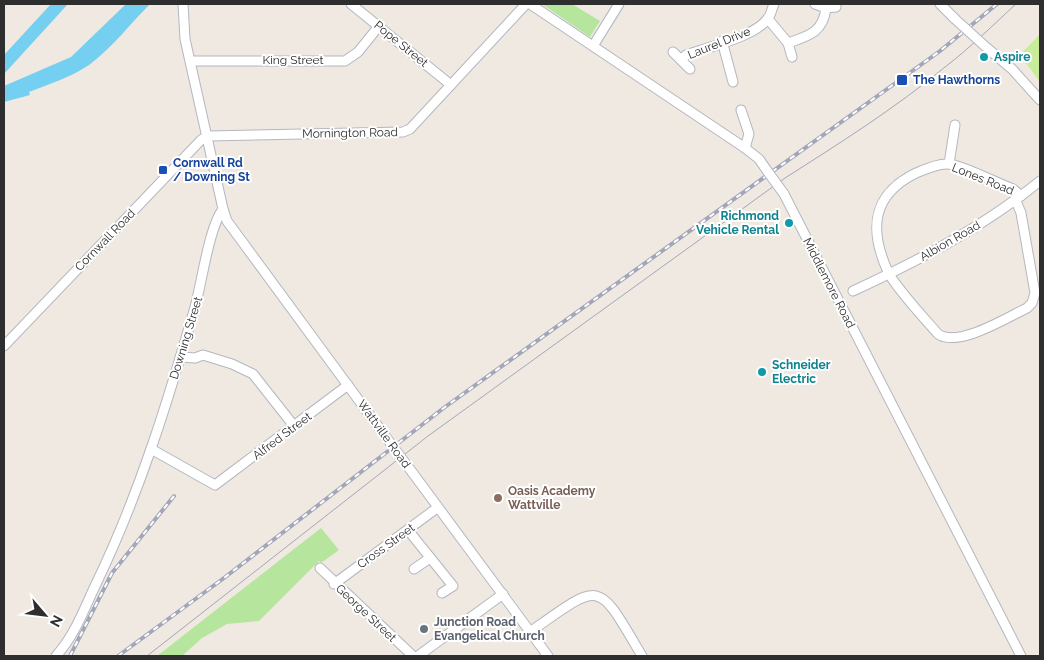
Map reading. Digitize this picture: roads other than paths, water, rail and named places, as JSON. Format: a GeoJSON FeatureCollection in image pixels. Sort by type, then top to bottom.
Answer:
{"type":"FeatureCollection","features":[{"type":"Feature","properties":{"kind":"street"},"geometry":{"type":"LineString","coordinates":[[184,4],[185,39],[192,62],[223,209]]}},
{"type":"Feature","properties":{"kind":"street","name":"Pope Street"},"geometry":{"type":"LineString","coordinates":[[351,4],[451,85]]}},
{"type":"Feature","properties":{"kind":"street","name":"Mornington Road"},"geometry":{"type":"LineString","coordinates":[[208,136],[402,132],[410,129],[526,4]]}},
{"type":"Feature","properties":{"kind":"street","name":"Middlemore Road"},"geometry":{"type":"LineString","coordinates":[[530,4],[759,159],[784,194],[1021,656]]}},
{"type":"Feature","properties":{"kind":"street"},"geometry":{"type":"LineString","coordinates":[[593,46],[620,4]]}},
{"type":"Feature","properties":{"kind":"street","name":"Laurel Drive"},"geometry":{"type":"LineString","coordinates":[[681,60],[686,55],[748,33],[768,18],[774,4]]}},
{"type":"Feature","properties":{"kind":"street"},"geometry":{"type":"LineString","coordinates":[[815,4],[826,8],[836,6]]}},
{"type":"Feature","properties":{"kind":"street"},"geometry":{"type":"LineString","coordinates":[[940,4],[1012,69],[1040,100]]}},
{"type":"Feature","properties":{"kind":"street"},"geometry":{"type":"LineString","coordinates":[[788,44],[816,32],[822,26],[826,8]]}},
{"type":"Feature","properties":{"kind":"street"},"geometry":{"type":"LineString","coordinates":[[768,18],[788,44],[792,57]]}},
{"type":"Feature","properties":{"kind":"street","name":"King Street"},"geometry":{"type":"LineString","coordinates":[[192,62],[345,61],[352,57],[379,26]]}},
{"type":"Feature","properties":{"kind":"street"},"geometry":{"type":"LineString","coordinates":[[722,41],[733,82]]}},
{"type":"Feature","properties":{"kind":"street","name":"Laurel Drive"},"geometry":{"type":"LineString","coordinates":[[673,52],[690,69]]}},
{"type":"Feature","properties":{"kind":"street"},"geometry":{"type":"LineString","coordinates":[[741,110],[749,134],[745,148]]}},
{"type":"Feature","properties":{"kind":"street"},"geometry":{"type":"LineString","coordinates":[[949,164],[955,125]]}},
{"type":"Feature","properties":{"kind":"street","name":"Cornwall Road"},"geometry":{"type":"LineString","coordinates":[[4,346],[201,140],[208,136]]}},
{"type":"Feature","properties":{"kind":"street","name":"Lones Road"},"geometry":{"type":"LineString","coordinates":[[889,274],[876,236],[877,219],[884,201],[894,186],[907,177],[924,169],[949,164],[1013,190],[1018,199]]}},
{"type":"Feature","properties":{"kind":"street","name":"Albion Road"},"geometry":{"type":"LineString","coordinates":[[853,291],[944,247],[1018,199],[1040,181]]}},
{"type":"Feature","properties":{"kind":"street"},"geometry":{"type":"LineString","coordinates":[[889,274],[938,334],[951,340],[961,338],[1027,308],[1032,303],[1035,294],[1036,272],[1018,199]]}},
{"type":"Feature","properties":{"kind":"street","name":"Downing Street"},"geometry":{"type":"LineString","coordinates":[[56,656],[76,626],[116,545],[136,497],[181,357],[203,278],[214,222],[223,209]]}},
{"type":"Feature","properties":{"kind":"street","name":"Wattville Road"},"geometry":{"type":"LineString","coordinates":[[223,209],[236,234],[548,656]]}},
{"type":"Feature","properties":{"kind":"street"},"geometry":{"type":"LineString","coordinates":[[181,357],[195,358],[203,355],[232,364],[253,374],[294,426]]}},
{"type":"Feature","properties":{"kind":"street","name":"Alfred Street"},"geometry":{"type":"LineString","coordinates":[[151,449],[215,485],[348,386]]}},
{"type":"Feature","properties":{"kind":"street","name":"Cross Street"},"geometry":{"type":"LineString","coordinates":[[334,584],[437,508]]}},
{"type":"Feature","properties":{"kind":"street"},"geometry":{"type":"LineString","coordinates":[[408,530],[453,586],[442,593]]}},
{"type":"Feature","properties":{"kind":"street"},"geometry":{"type":"LineString","coordinates":[[414,570],[430,558]]}},
{"type":"Feature","properties":{"kind":"street","name":"George Street"},"geometry":{"type":"LineString","coordinates":[[320,568],[334,584],[413,656]]}},
{"type":"Feature","properties":{"kind":"street"},"geometry":{"type":"LineString","coordinates":[[418,656],[503,594]]}},
{"type":"Feature","properties":{"kind":"street"},"geometry":{"type":"LineString","coordinates":[[530,632],[575,600],[585,596],[596,595],[611,604],[642,656]]}},
{"type":"Feature","properties":{"kind":"water"},"geometry":{"type":"Polygon","coordinates":[[[51,4],[68,4],[4,74],[4,55],[51,4]]]}},
{"type":"Feature","properties":{"kind":"water"},"geometry":{"type":"Polygon","coordinates":[[[126,4],[150,4],[113,44],[89,65],[60,80],[29,92],[30,95],[4,102],[4,86],[71,57],[126,4]]]}},
{"type":"Feature","properties":{"kind":"tram line"},"geometry":{"type":"LineString","coordinates":[[147,656],[428,436],[785,178],[846,139],[926,82],[963,52],[1016,4]]}},
{"type":"Feature","properties":{"kind":"railway"},"geometry":{"type":"LineString","coordinates":[[118,656],[224,578],[445,407],[940,51],[997,4]]}},
{"type":"Feature","properties":{"kind":"railway"},"geometry":{"type":"LineString","coordinates":[[70,656],[112,573],[174,496]]}},
{"type":"Feature","properties":{"kind":"place","name":"Aspire"},"geometry":{"type":"Point","coordinates":[984,57]}},
{"type":"Feature","properties":{"kind":"place","name":"The Hawthorns"},"geometry":{"type":"Point","coordinates":[902,80]}},
{"type":"Feature","properties":{"kind":"place","name":"Cornwall Rd / Downing St"},"geometry":{"type":"Point","coordinates":[163,170]}},
{"type":"Feature","properties":{"kind":"place","name":"Richmond Vehicle Rental"},"geometry":{"type":"Point","coordinates":[789,223]}},
{"type":"Feature","properties":{"kind":"place","name":"Schneider Electric"},"geometry":{"type":"Point","coordinates":[762,372]}},
{"type":"Feature","properties":{"kind":"place","name":"Oasis Academy Wattville"},"geometry":{"type":"Point","coordinates":[498,498]}},
{"type":"Feature","properties":{"kind":"place","name":"Junction Road Evangelical Church"},"geometry":{"type":"Point","coordinates":[424,629]}}]}
